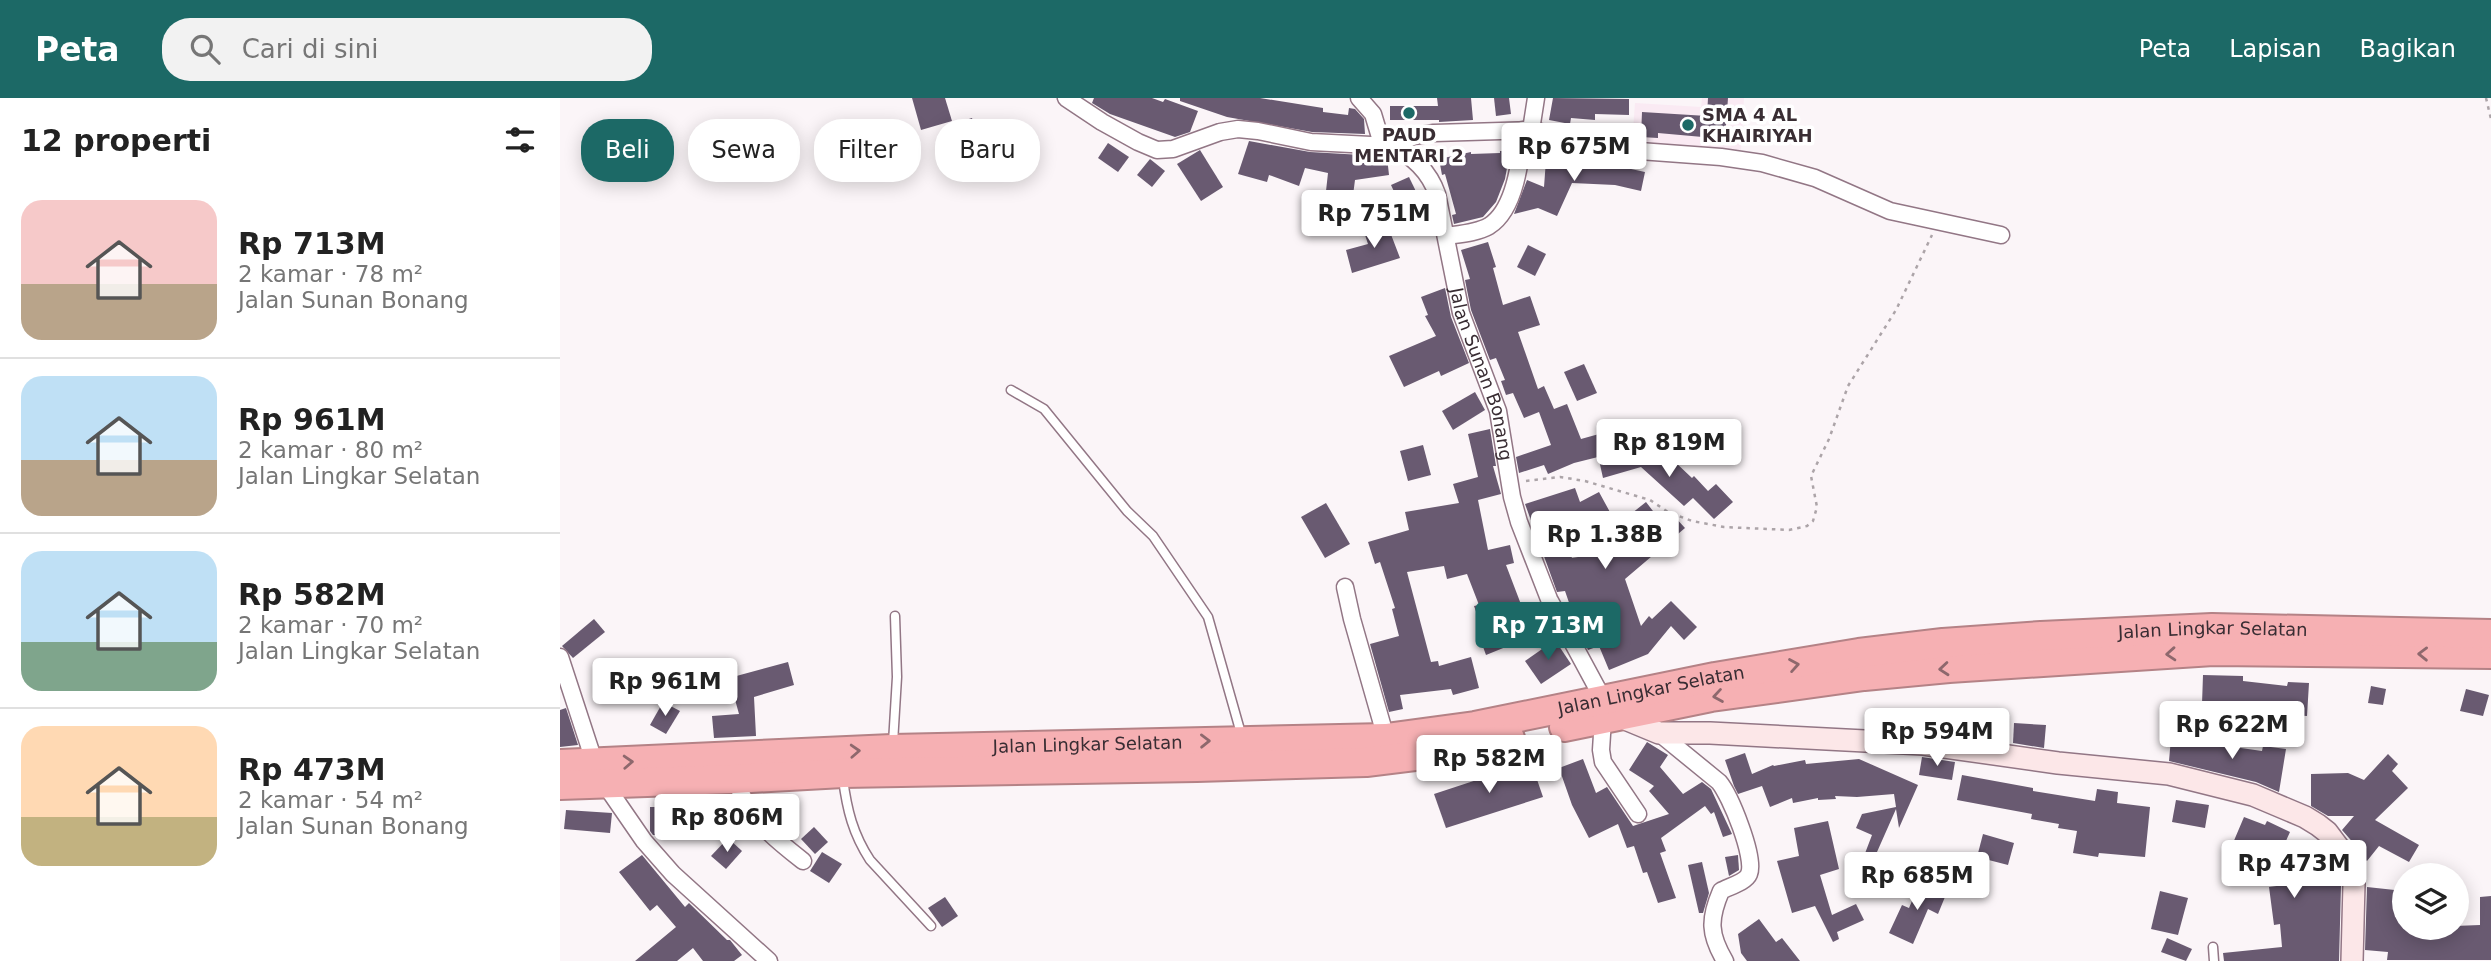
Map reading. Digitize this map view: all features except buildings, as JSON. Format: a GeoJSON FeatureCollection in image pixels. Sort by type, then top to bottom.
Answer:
{"type":"FeatureCollection","features":[{"type":"Feature","properties":{"kind":"highway","name":"Jalan Lingkar Selatan"},"geometry":{"type":"LineString","coordinates":[[2213,640],[2491,634]]}},
{"type":"Feature","properties":{"kind":"highway","name":"Jalan Lingkar Selatan"},"geometry":{"type":"LineString","coordinates":[[560,785],[599,774],[892,749],[1165,755],[1331,763],[1404,758],[1447,752],[1608,711],[1715,677],[1907,648],[2041,636],[2213,640],[2491,654]]}},
{"type":"Feature","properties":{"kind":"highway","name":"Jalan Lingkar Selatan"},"geometry":{"type":"LineString","coordinates":[[560,764],[599,774],[734,779],[1165,755],[1243,740],[1386,738],[1608,711]]}},
{"type":"Feature","properties":{"kind":"street","name":"Jalan Sunan Bonang"},"geometry":{"type":"LineString","coordinates":[[1066,98],[1111,127],[1157,150],[1173,149],[1220,132],[1238,129],[1311,142],[1382,144],[1401,151],[1423,168],[1432,181],[1461,313],[1498,411],[1510,484],[1525,540],[1549,599],[1608,711]]}},
{"type":"Feature","properties":{"kind":"street"},"geometry":{"type":"LineString","coordinates":[[1359,98],[1373,114],[1382,144]]}},
{"type":"Feature","properties":{"kind":"street"},"geometry":{"type":"LineString","coordinates":[[1446,236],[1487,227],[1501,214],[1517,178],[1536,98]]}},
{"type":"Feature","properties":{"kind":"street"},"geometry":{"type":"LineString","coordinates":[[1401,151],[1404,141],[1414,136],[1527,130],[1626,150],[1721,157],[1762,163],[1815,178],[1890,211],[2001,235]]}},
{"type":"Feature","properties":{"kind":"street"},"geometry":{"type":"LineString","coordinates":[[1345,586],[1386,738]]}},
{"type":"Feature","properties":{"kind":"street"},"geometry":{"type":"LineString","coordinates":[[560,657],[599,774],[644,841],[673,874],[769,961]]}},
{"type":"Feature","properties":{"kind":"street"},"geometry":{"type":"LineString","coordinates":[[1638,814],[1604,762],[1601,750],[1608,711],[1659,733],[1726,790],[1750,864],[1746,878],[1721,891],[1711,919],[1715,938],[1725,961]]}},
{"type":"Feature","properties":{"kind":"street"},"geometry":{"type":"LineString","coordinates":[[1659,733],[1710,733],[1923,744],[2057,763],[2169,774],[2222,785],[2253,795],[2305,817],[2327,832],[2342,852],[2354,884],[2353,961]]}},
{"type":"Feature","properties":{"kind":"street"},"geometry":{"type":"LineString","coordinates":[[734,779],[749,810],[764,830],[803,861]]}},
{"type":"Feature","properties":{"kind":"lane"},"geometry":{"type":"LineString","coordinates":[[1011,390],[1044,409],[1088,466],[1153,536],[1208,617],[1243,740]]}},
{"type":"Feature","properties":{"kind":"lane"},"geometry":{"type":"LineString","coordinates":[[892,749],[897,677],[894,616]]}},
{"type":"Feature","properties":{"kind":"lane"},"geometry":{"type":"LineString","coordinates":[[842,773],[848,814],[862,848],[931,926]]}},
{"type":"Feature","properties":{"kind":"lane"},"geometry":{"type":"LineString","coordinates":[[2213,947],[2214,961]]}},
{"type":"Feature","properties":{"kind":"path"},"geometry":{"type":"LineString","coordinates":[[2486,98],[2491,119]]}},
{"type":"Feature","properties":{"kind":"path"},"geometry":{"type":"LineString","coordinates":[[1510,484],[1541,477],[1572,479],[1618,489],[1650,500],[1668,512],[1692,521],[1724,527],[1789,530],[1807,526],[1813,521],[1817,507],[1811,477],[1849,386],[1896,310],[1938,223]]}},
{"type":"Feature","properties":{"kind":"shaded area","name":"SMA 4 AL KHAIRIYAH"},"geometry":{"type":"Polygon","coordinates":[[[1702,98],[1744,98],[1741,150],[1632,144],[1635,103],[1701,107],[1702,98]]]}},
{"type":"Feature","properties":{"kind":"place","name":"PAUD MENTARI 2"},"geometry":{"type":"Point","coordinates":[1409,113]}},
{"type":"Feature","properties":{"kind":"place","name":"SMA 4 AL KHAIRIYAH"},"geometry":{"type":"Point","coordinates":[1688,125]}}]}
